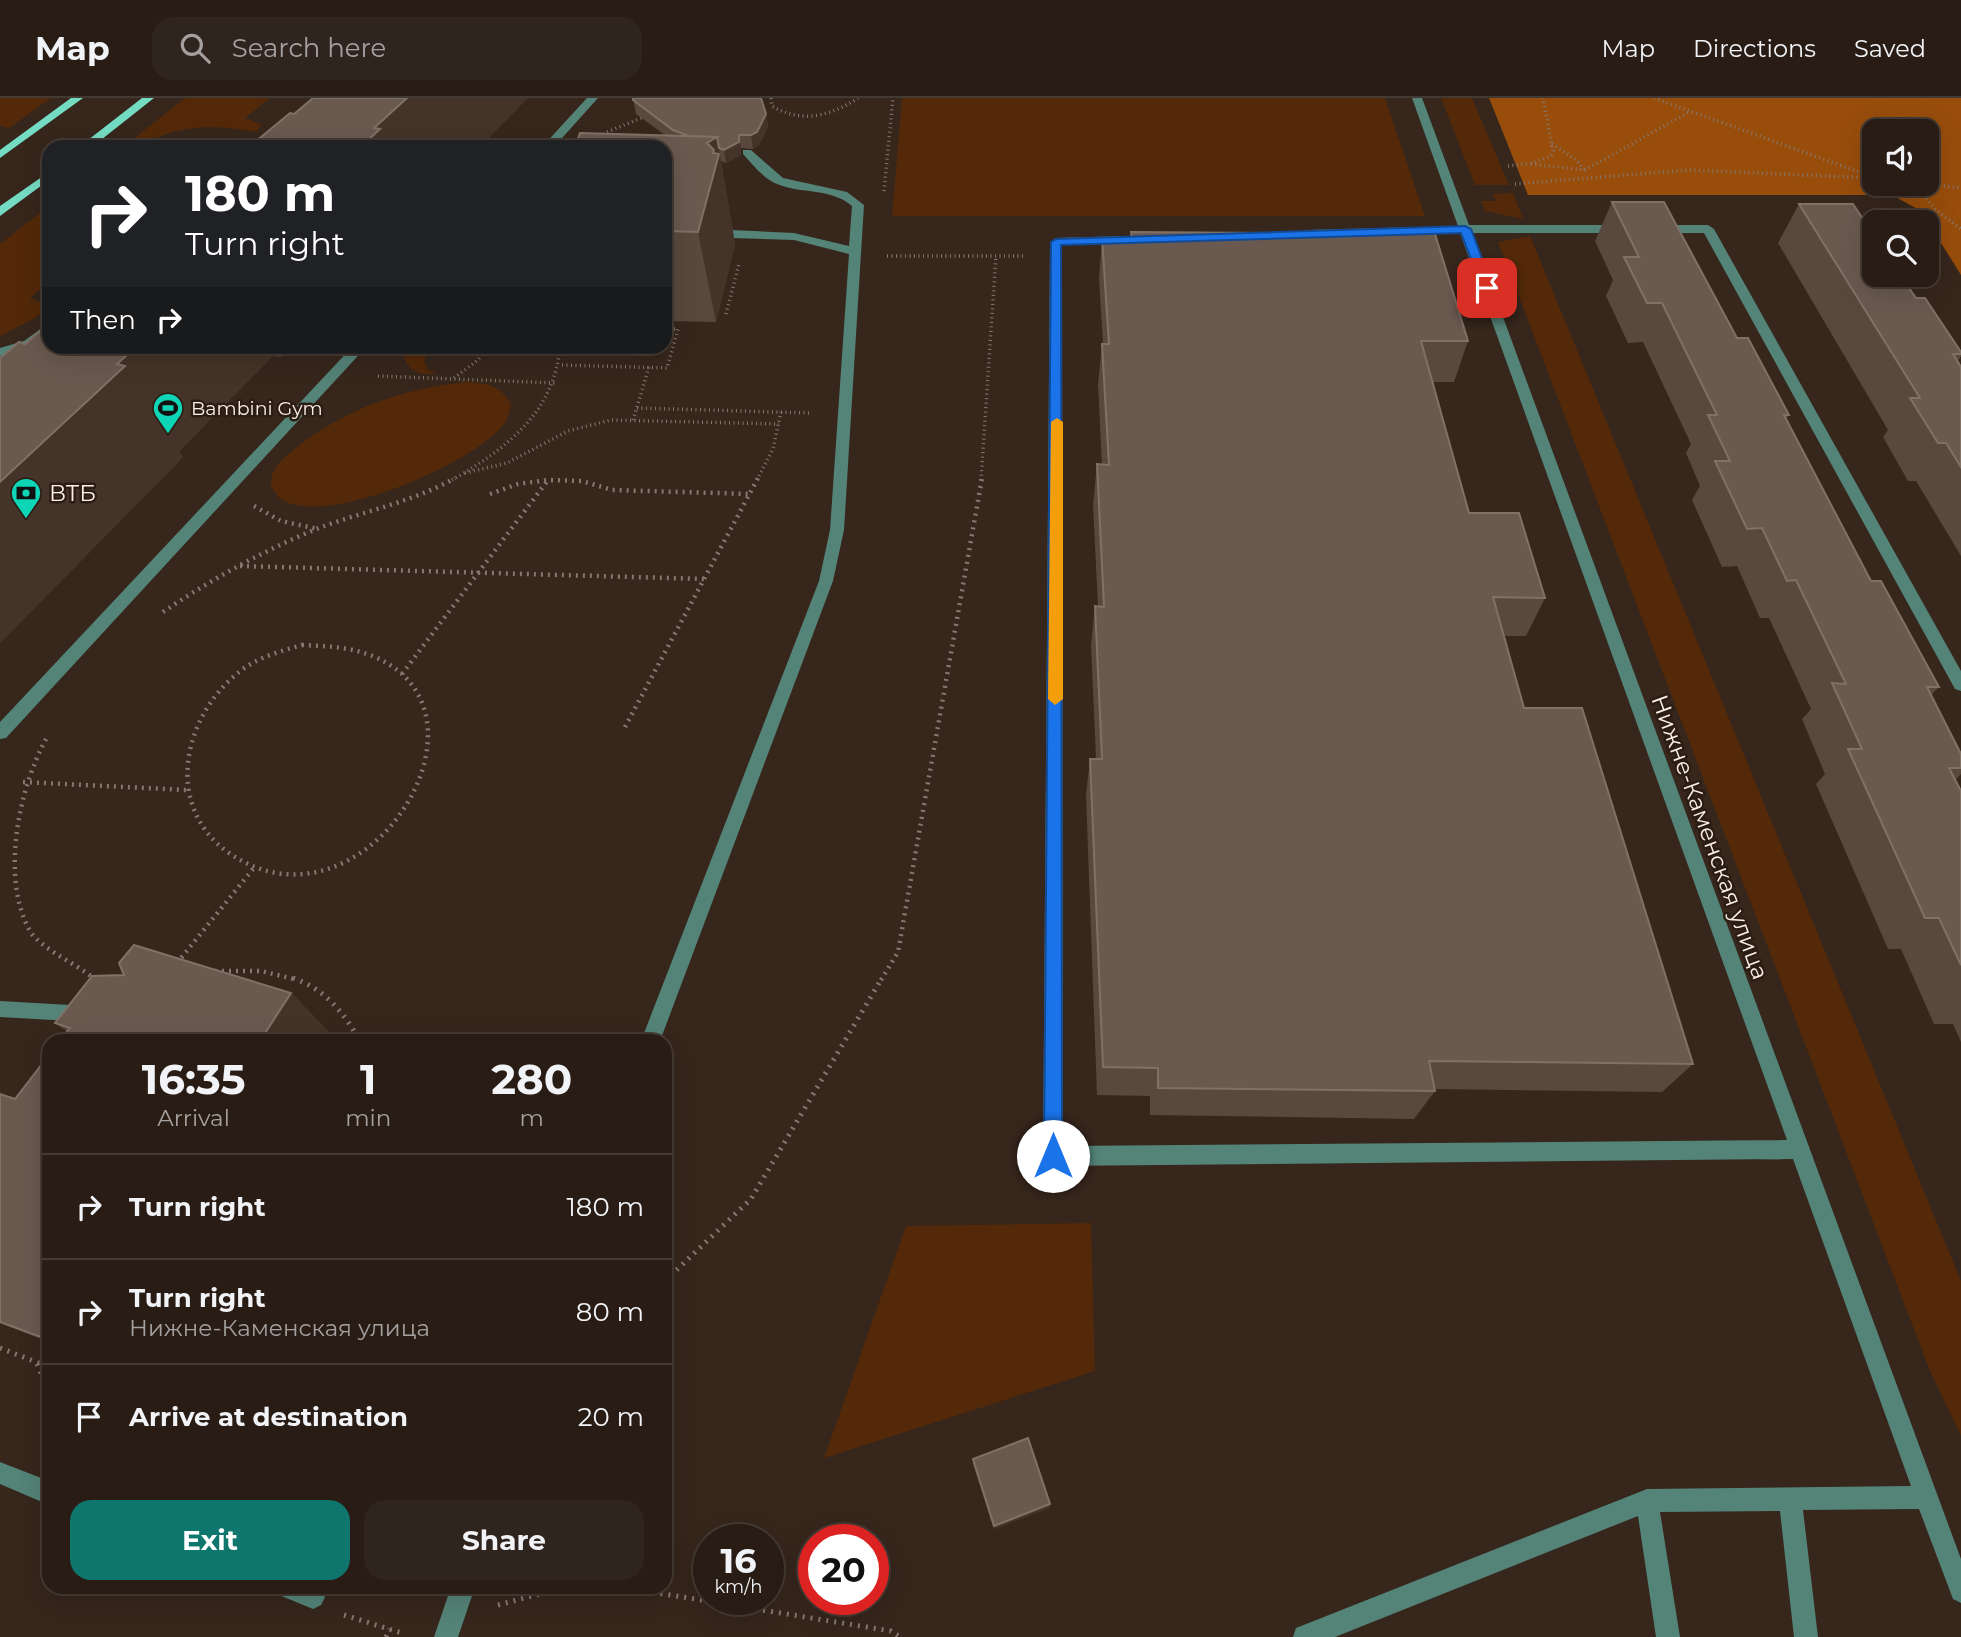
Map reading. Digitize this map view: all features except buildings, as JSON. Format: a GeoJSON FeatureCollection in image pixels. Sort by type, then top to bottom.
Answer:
{"type":"FeatureCollection","features":[{"type":"Feature","properties":{"kind":"main road"},"geometry":{"type":"LineString","coordinates":[[0,155],[78,98]]}},
{"type":"Feature","properties":{"kind":"main road"},"geometry":{"type":"LineString","coordinates":[[94,140],[149,98]]}},
{"type":"Feature","properties":{"kind":"main road"},"geometry":{"type":"LineString","coordinates":[[0,212],[42,180]]}},
{"type":"Feature","properties":{"kind":"street"},"geometry":{"type":"LineString","coordinates":[[554,140],[593,98]]}},
{"type":"Feature","properties":{"kind":"street","name":"Нижне-Каменская улица"},"geometry":{"type":"LineString","coordinates":[[1417,98],[1799,1149],[1927,1497],[1957,1568],[1961,1591]]}},
{"type":"Feature","properties":{"kind":"street"},"geometry":{"type":"LineString","coordinates":[[653,1034],[826,581],[837,530],[858,205],[852,199],[785,184],[773,178],[747,152]]}},
{"type":"Feature","properties":{"kind":"street"},"geometry":{"type":"LineString","coordinates":[[1293,235],[1465,229],[1708,229],[1961,685]]}},
{"type":"Feature","properties":{"kind":"street"},"geometry":{"type":"LineString","coordinates":[[730,234],[819,239],[854,254]]}},
{"type":"Feature","properties":{"kind":"street"},"geometry":{"type":"LineString","coordinates":[[1140,240],[1056,242],[1053,1156],[1799,1149]]}},
{"type":"Feature","properties":{"kind":"street"},"geometry":{"type":"LineString","coordinates":[[0,369],[42,333]]}},
{"type":"Feature","properties":{"kind":"street"},"geometry":{"type":"LineString","coordinates":[[0,352],[29,344]]}},
{"type":"Feature","properties":{"kind":"street"},"geometry":{"type":"LineString","coordinates":[[0,733],[354,354]]}},
{"type":"Feature","properties":{"kind":"street"},"geometry":{"type":"LineString","coordinates":[[0,1009],[119,1015]]}},
{"type":"Feature","properties":{"kind":"street"},"geometry":{"type":"LineString","coordinates":[[0,1473],[42,1490]]}},
{"type":"Feature","properties":{"kind":"street"},"geometry":{"type":"LineString","coordinates":[[1305,1637],[1647,1501],[1927,1497]]}},
{"type":"Feature","properties":{"kind":"street"},"geometry":{"type":"LineString","coordinates":[[1790,1500],[1806,1637]]}},
{"type":"Feature","properties":{"kind":"street"},"geometry":{"type":"LineString","coordinates":[[1647,1501],[1668,1637]]}},
{"type":"Feature","properties":{"kind":"street"},"geometry":{"type":"LineString","coordinates":[[305,1594],[313,1597]]}},
{"type":"Feature","properties":{"kind":"street"},"geometry":{"type":"LineString","coordinates":[[450,1627],[461,1594]]}},
{"type":"Feature","properties":{"kind":"path"},"geometry":{"type":"LineString","coordinates":[[771,98],[772,106],[779,112],[807,117],[836,111],[858,98]]}},
{"type":"Feature","properties":{"kind":"path"},"geometry":{"type":"LineString","coordinates":[[883,196],[893,98]]}},
{"type":"Feature","properties":{"kind":"path"},"geometry":{"type":"LineString","coordinates":[[1531,164],[1551,156],[1552,144],[1543,98]]}},
{"type":"Feature","properties":{"kind":"path"},"geometry":{"type":"LineString","coordinates":[[1515,184],[1689,170],[1874,178],[1654,98]]}},
{"type":"Feature","properties":{"kind":"path"},"geometry":{"type":"LineString","coordinates":[[1508,166],[1531,164],[1586,170],[1691,111]]}},
{"type":"Feature","properties":{"kind":"path"},"geometry":{"type":"LineString","coordinates":[[603,134],[645,117]]}},
{"type":"Feature","properties":{"kind":"path"},"geometry":{"type":"LineString","coordinates":[[1552,144],[1594,176]]}},
{"type":"Feature","properties":{"kind":"path"},"geometry":{"type":"LineString","coordinates":[[1939,185],[1961,188]]}},
{"type":"Feature","properties":{"kind":"path"},"geometry":{"type":"LineString","coordinates":[[1925,196],[1961,229]]}},
{"type":"Feature","properties":{"kind":"path"},"geometry":{"type":"LineString","coordinates":[[726,314],[747,234]]}},
{"type":"Feature","properties":{"kind":"path"},"geometry":{"type":"LineString","coordinates":[[854,254],[1057,256]]}},
{"type":"Feature","properties":{"kind":"path"},"geometry":{"type":"LineString","coordinates":[[672,1273],[751,1199],[898,952],[981,486],[996,256]]}},
{"type":"Feature","properties":{"kind":"path"},"geometry":{"type":"LineString","coordinates":[[672,329],[678,329],[672,350]]}},
{"type":"Feature","properties":{"kind":"path"},"geometry":{"type":"LineString","coordinates":[[454,379],[482,354]]}},
{"type":"Feature","properties":{"kind":"path"},"geometry":{"type":"LineString","coordinates":[[159,615],[236,566],[319,529],[431,490],[460,474],[521,430],[550,397],[562,365],[561,354]]}},
{"type":"Feature","properties":{"kind":"path"},"geometry":{"type":"LineString","coordinates":[[562,365],[667,368],[671,354]]}},
{"type":"Feature","properties":{"kind":"path"},"geometry":{"type":"LineString","coordinates":[[633,420],[649,367]]}},
{"type":"Feature","properties":{"kind":"path"},"geometry":{"type":"LineString","coordinates":[[335,375],[555,383]]}},
{"type":"Feature","properties":{"kind":"path"},"geometry":{"type":"LineString","coordinates":[[637,408],[821,413]]}},
{"type":"Feature","properties":{"kind":"path"},"geometry":{"type":"LineString","coordinates":[[625,727],[773,449],[781,412]]}},
{"type":"Feature","properties":{"kind":"path"},"geometry":{"type":"LineString","coordinates":[[460,474],[507,463],[589,424],[633,420],[779,424]]}},
{"type":"Feature","properties":{"kind":"path"},"geometry":{"type":"LineString","coordinates":[[490,494],[518,484],[548,480],[582,481],[612,490],[750,494]]}},
{"type":"Feature","properties":{"kind":"path"},"geometry":{"type":"LineString","coordinates":[[402,674],[548,480]]}},
{"type":"Feature","properties":{"kind":"path"},"geometry":{"type":"LineString","coordinates":[[234,483],[252,505],[281,521],[319,529]]}},
{"type":"Feature","properties":{"kind":"path"},"geometry":{"type":"LineString","coordinates":[[236,566],[704,579]]}},
{"type":"Feature","properties":{"kind":"path"},"geometry":{"type":"LineString","coordinates":[[302,645],[333,647],[371,655],[402,674],[418,696],[429,722],[426,764],[412,798],[362,855],[333,869],[292,875],[253,869],[222,849],[197,822],[186,790],[186,761],[196,732],[219,695],[240,671],[270,654],[302,645]]}},
{"type":"Feature","properties":{"kind":"path"},"geometry":{"type":"LineString","coordinates":[[19,793],[48,735]]}},
{"type":"Feature","properties":{"kind":"path"},"geometry":{"type":"LineString","coordinates":[[23,782],[186,790]]}},
{"type":"Feature","properties":{"kind":"path"},"geometry":{"type":"LineString","coordinates":[[169,973],[253,869]]}},
{"type":"Feature","properties":{"kind":"path"},"geometry":{"type":"LineString","coordinates":[[10,901],[34,937],[86,972],[107,990],[119,1015]]}},
{"type":"Feature","properties":{"kind":"path"},"geometry":{"type":"LineString","coordinates":[[211,972],[235,969],[272,971],[301,980],[327,996],[346,1016],[356,1034]]}},
{"type":"Feature","properties":{"kind":"path"},"geometry":{"type":"LineString","coordinates":[[0,1348],[42,1364]]}},
{"type":"Feature","properties":{"kind":"path"},"geometry":{"type":"LineString","coordinates":[[37,1362],[42,1374]]}},
{"type":"Feature","properties":{"kind":"path"},"geometry":{"type":"LineString","coordinates":[[450,1627],[547,1594]]}},
{"type":"Feature","properties":{"kind":"path"},"geometry":{"type":"LineString","coordinates":[[664,1594],[891,1631],[900,1637]]}},
{"type":"Feature","properties":{"kind":"path"},"geometry":{"type":"LineString","coordinates":[[313,1597],[343,1614],[405,1634]]}},
{"type":"Feature","properties":{"kind":"path"},"geometry":{"type":"LineString","coordinates":[[386,1637],[390,1629]]}},
{"type":"Feature","properties":{"kind":"shaded area"},"geometry":{"type":"Polygon","coordinates":[[[0,98],[51,98],[9,128],[0,126],[0,98]]]}},
{"type":"Feature","properties":{"kind":"shaded area"},"geometry":{"type":"Polygon","coordinates":[[[185,98],[270,98],[245,118],[261,124],[257,132],[203,127],[170,133],[151,140],[132,140],[185,98]]]}},
{"type":"Feature","properties":{"kind":"shaded area"},"geometry":{"type":"Polygon","coordinates":[[[902,98],[1385,98],[1425,216],[892,216],[902,98]]]}},
{"type":"Feature","properties":{"kind":"shaded area"},"geometry":{"type":"Polygon","coordinates":[[[1441,98],[1472,98],[1509,185],[1475,185],[1441,98]]]}},
{"type":"Feature","properties":{"kind":"shaded area"},"geometry":{"type":"Polygon","coordinates":[[[1489,98],[1961,98],[1961,275],[1939,240],[1939,210],[1919,210],[1894,196],[1939,196],[1939,119],[1862,119],[1862,195],[1528,195],[1489,98]]]}},
{"type":"Feature","properties":{"kind":"shaded area"},"geometry":{"type":"Polygon","coordinates":[[[1513,193],[1523,219],[1485,211],[1481,201],[1496,201],[1493,194],[1513,193]]]}},
{"type":"Feature","properties":{"kind":"shaded area"},"geometry":{"type":"Polygon","coordinates":[[[42,211],[42,288],[30,298],[42,303],[42,311],[37,317],[0,336],[0,244],[42,211]]]}},
{"type":"Feature","properties":{"kind":"shaded area"},"geometry":{"type":"Polygon","coordinates":[[[1530,236],[1961,1281],[1961,1436],[1930,1371],[1498,242],[1530,236]]]}},
{"type":"Feature","properties":{"kind":"shaded area"},"geometry":{"type":"Polygon","coordinates":[[[404,354],[427,354],[424,362],[429,371],[437,373],[417,372],[408,366],[404,354]]]}},
{"type":"Feature","properties":{"kind":"shaded area"},"geometry":{"type":"Polygon","coordinates":[[[466,382],[487,384],[502,393],[511,404],[507,420],[492,437],[467,454],[400,486],[365,498],[331,505],[302,506],[281,499],[271,487],[273,473],[282,460],[338,420],[400,395],[466,382]]]}},
{"type":"Feature","properties":{"kind":"shaded area"},"geometry":{"type":"Polygon","coordinates":[[[1091,1223],[1095,1371],[824,1458],[906,1226],[1091,1223]]]}},
{"type":"Feature","properties":{"kind":"slow traffic"},"geometry":{"type":"LineString","coordinates":[[1055,699],[1057,422]]}},
{"type":"Feature","properties":{"kind":"place","name":"Bambini Gym"},"geometry":{"type":"Point","coordinates":[168,435]}},
{"type":"Feature","properties":{"kind":"place","name":"ВТБ"},"geometry":{"type":"Point","coordinates":[26,520]}},
{"type":"Feature","properties":{"kind":"route"},"geometry":{"type":"LineString","coordinates":[[1053,1156],[1058,304],[1056,242],[1465,229],[1487,288]]}}]}
